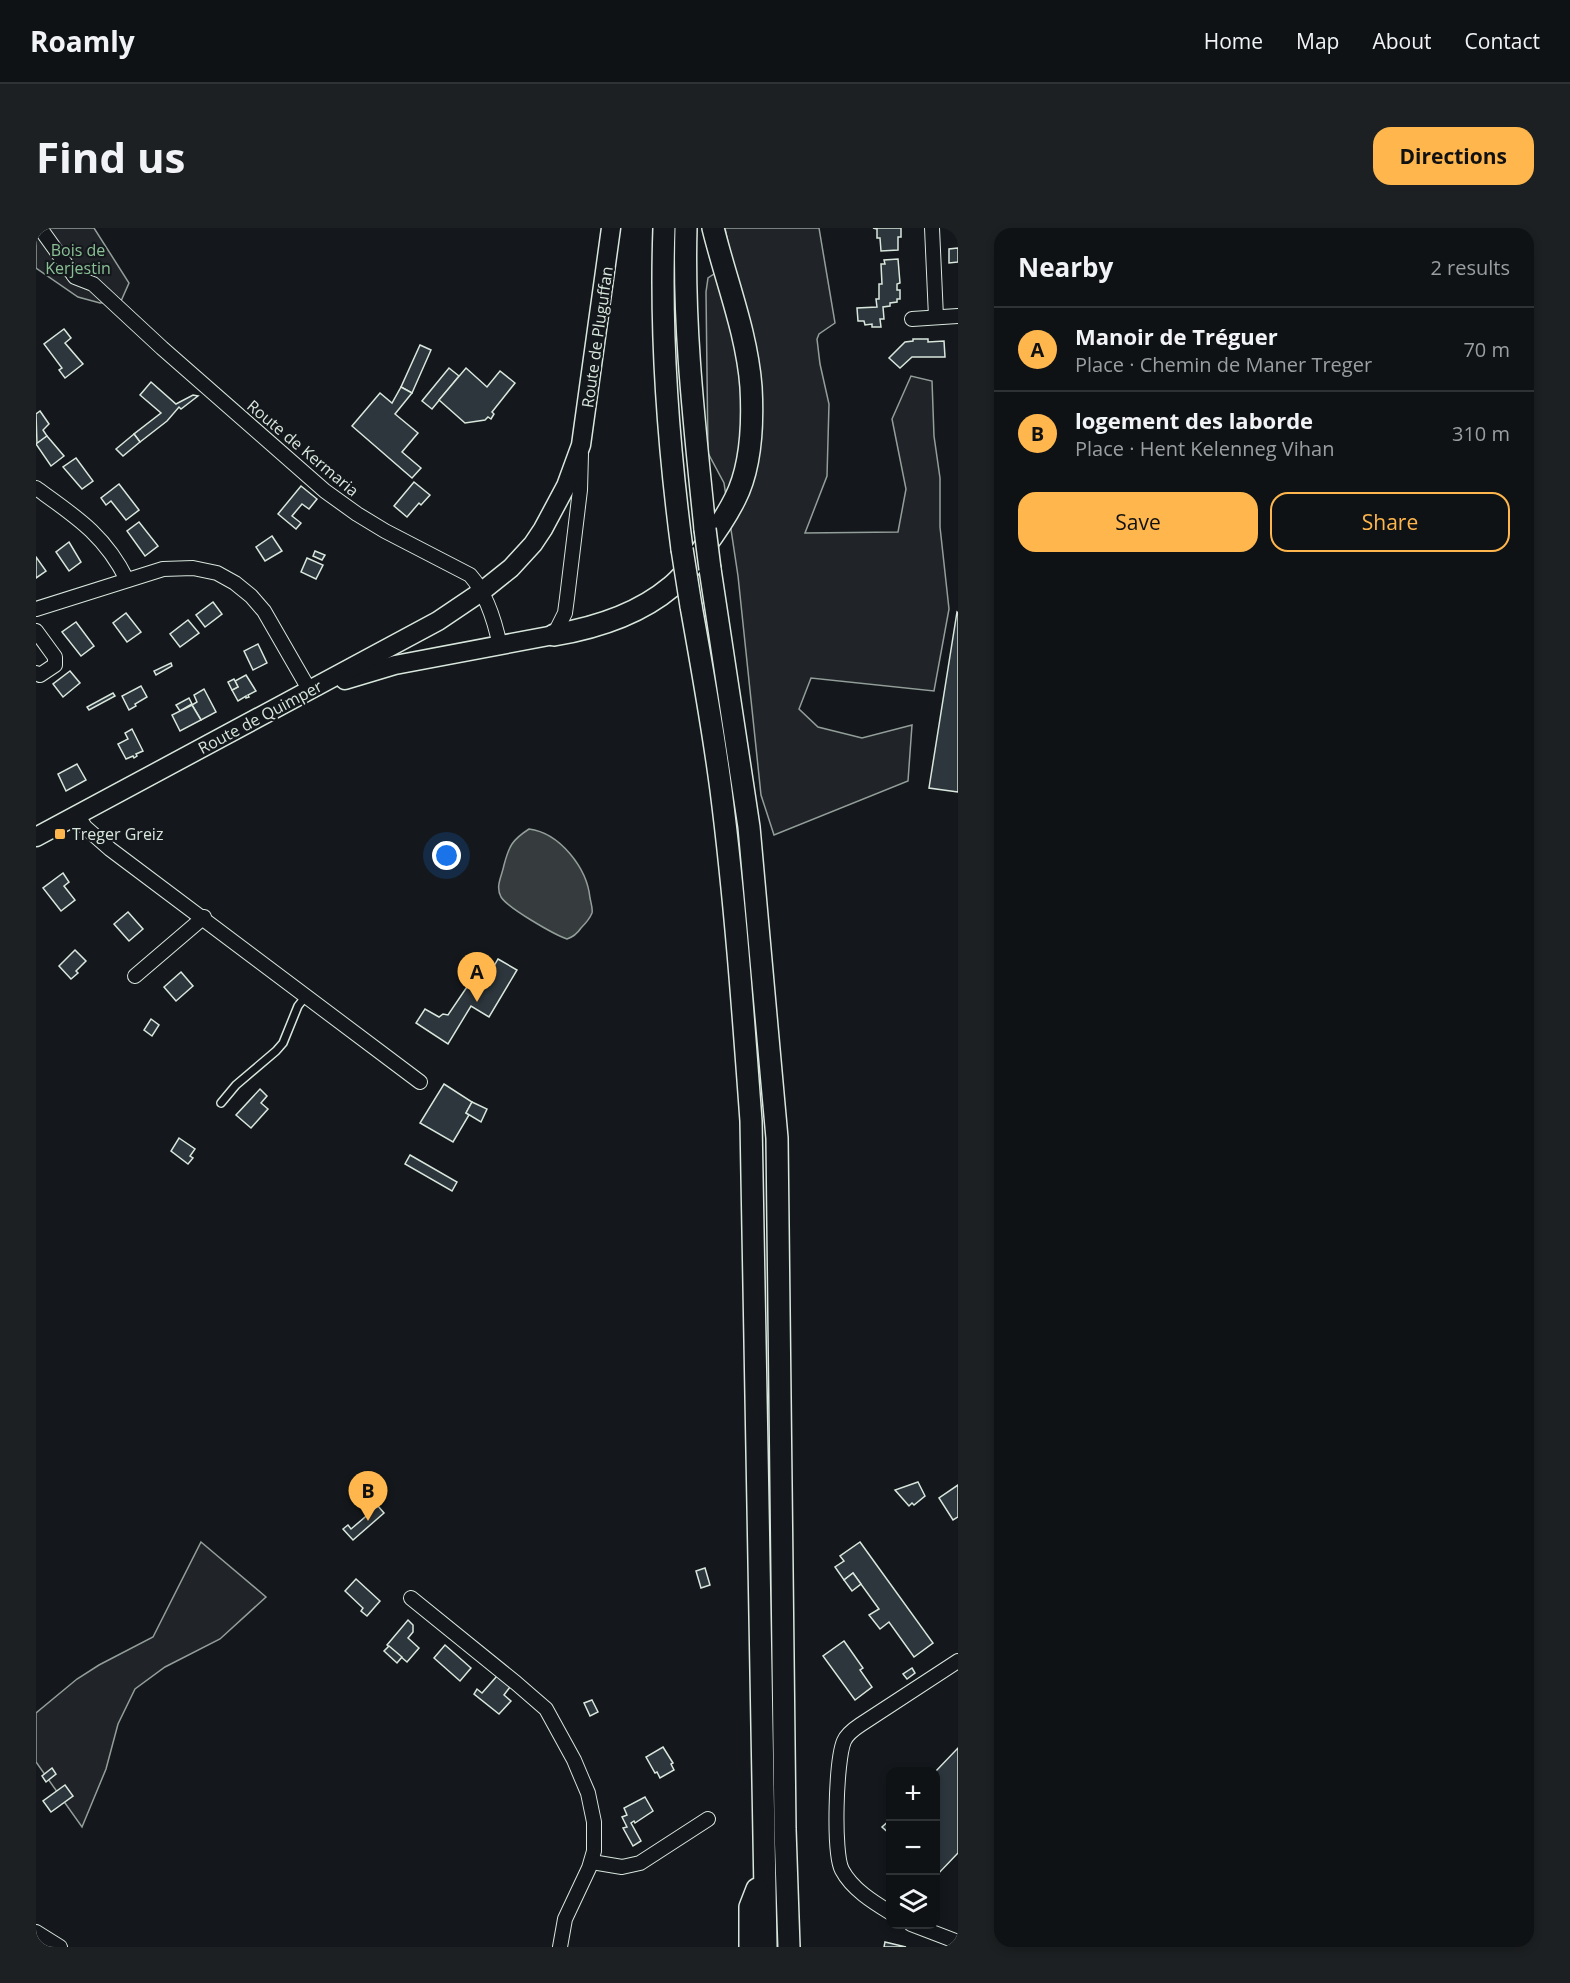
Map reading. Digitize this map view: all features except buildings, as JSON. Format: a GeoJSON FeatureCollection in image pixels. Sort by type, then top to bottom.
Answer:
{"type":"FeatureCollection","features":[{"type":"Feature","properties":{"kind":"highway"},"geometry":{"type":"LineString","coordinates":[[664,228],[663,302],[674,487],[721,792],[742,989],[750,1110],[766,1947]]}},
{"type":"Feature","properties":{"kind":"highway"},"geometry":{"type":"LineString","coordinates":[[686,228],[690,384],[705,529],[749,827],[777,1138],[785,1829],[789,1947]]}},
{"type":"Feature","properties":{"kind":"highway"},"geometry":{"type":"LineString","coordinates":[[555,635],[582,630],[606,622],[653,600],[672,587],[720,526],[736,497],[745,470],[750,444],[751,386],[741,330],[713,228]]}},
{"type":"Feature","properties":{"kind":"highway"},"geometry":{"type":"LineString","coordinates":[[750,1947],[750,1907],[764,1871]]}},
{"type":"Feature","properties":{"kind":"main road","name":"Route de Pluguffan"},"geometry":{"type":"LineString","coordinates":[[481,592],[511,568],[533,543],[567,486],[581,445],[611,228]]}},
{"type":"Feature","properties":{"kind":"main road","name":"Route de Quimper"},"geometry":{"type":"LineString","coordinates":[[36,837],[438,621],[481,592]]}},
{"type":"Feature","properties":{"kind":"main road"},"geometry":{"type":"LineString","coordinates":[[310,691],[395,665],[555,635]]}},
{"type":"Feature","properties":{"kind":"street","name":"Route de Kermaria"},"geometry":{"type":"LineString","coordinates":[[40,228],[75,277],[93,284],[162,348],[333,498],[385,531],[470,575],[481,592],[495,625],[500,646]]}},
{"type":"Feature","properties":{"kind":"street"},"geometry":{"type":"LineString","coordinates":[[932,228],[936,317]]}},
{"type":"Feature","properties":{"kind":"street"},"geometry":{"type":"LineString","coordinates":[[912,319],[958,316]]}},
{"type":"Feature","properties":{"kind":"street","name":"Route de Pluguffan"},"geometry":{"type":"LineString","coordinates":[[555,635],[565,614],[580,490],[581,445]]}},
{"type":"Feature","properties":{"kind":"street"},"geometry":{"type":"LineString","coordinates":[[36,488],[69,510],[106,545],[127,580]]}},
{"type":"Feature","properties":{"kind":"street"},"geometry":{"type":"LineString","coordinates":[[36,609],[163,569],[178,567],[206,570],[226,577],[251,596],[264,611],[310,691]]}},
{"type":"Feature","properties":{"kind":"street"},"geometry":{"type":"LineString","coordinates":[[36,631],[55,657],[55,665],[40,675],[36,673]]}},
{"type":"Feature","properties":{"kind":"street"},"geometry":{"type":"LineString","coordinates":[[77,815],[96,837],[420,1082]]}},
{"type":"Feature","properties":{"kind":"street"},"geometry":{"type":"LineString","coordinates":[[135,976],[204,917]]}},
{"type":"Feature","properties":{"kind":"street"},"geometry":{"type":"LineString","coordinates":[[411,1598],[546,1709],[574,1760],[588,1793],[595,1829],[594,1851],[592,1862],[566,1919],[560,1947]]}},
{"type":"Feature","properties":{"kind":"street"},"geometry":{"type":"LineString","coordinates":[[886,1909],[856,1888],[840,1864],[837,1827],[838,1784],[843,1743],[846,1737],[860,1725],[958,1661]]}},
{"type":"Feature","properties":{"kind":"street"},"geometry":{"type":"LineString","coordinates":[[592,1862],[622,1867],[640,1863],[708,1819]]}},
{"type":"Feature","properties":{"kind":"street"},"geometry":{"type":"LineString","coordinates":[[924,1929],[958,1942]]}},
{"type":"Feature","properties":{"kind":"street"},"geometry":{"type":"LineString","coordinates":[[36,1932],[60,1947]]}},
{"type":"Feature","properties":{"kind":"lane"},"geometry":{"type":"LineString","coordinates":[[221,1103],[236,1085],[276,1051],[282,1043],[298,1006],[306,996]]}},
{"type":"Feature","properties":{"kind":"green space","name":"Bois de Kerjestin"},"geometry":{"type":"Polygon","coordinates":[[[36,228],[94,228],[129,283],[121,301],[100,303],[78,297],[36,268],[36,228]]]}},
{"type":"Feature","properties":{"kind":"green space"},"geometry":{"type":"Polygon","coordinates":[[[725,228],[819,228],[835,323],[819,334],[817,339],[829,404],[827,476],[805,533],[898,532],[906,489],[892,419],[911,376],[932,381],[934,436],[940,478],[940,527],[949,609],[934,691],[811,678],[799,709],[818,727],[862,738],[912,725],[908,781],[774,835],[761,795],[738,576],[724,483],[708,453],[706,292],[708,278],[732,262],[725,228]]]}},
{"type":"Feature","properties":{"kind":"green space"},"geometry":{"type":"Polygon","coordinates":[[[201,1542],[266,1597],[220,1639],[165,1667],[135,1689],[118,1724],[106,1769],[82,1827],[36,1762],[36,1713],[77,1679],[153,1637],[201,1542]]]}},
{"type":"Feature","properties":{"kind":"shaded area"},"geometry":{"type":"Polygon","coordinates":[[[529,829],[551,837],[561,845],[578,864],[584,875],[592,913],[578,932],[567,939],[521,914],[505,902],[499,893],[500,881],[510,848],[515,840],[529,829]]]}},
{"type":"Feature","properties":{"kind":"place","name":"Treger Greiz"},"geometry":{"type":"Point","coordinates":[60,834]}},
{"type":"Feature","properties":{"kind":"place","name":"Manoir de Tréguer"},"geometry":{"type":"Point","coordinates":[477,1002]}},
{"type":"Feature","properties":{"kind":"place","name":"logement des laborde"},"geometry":{"type":"Point","coordinates":[368,1521]}}]}
